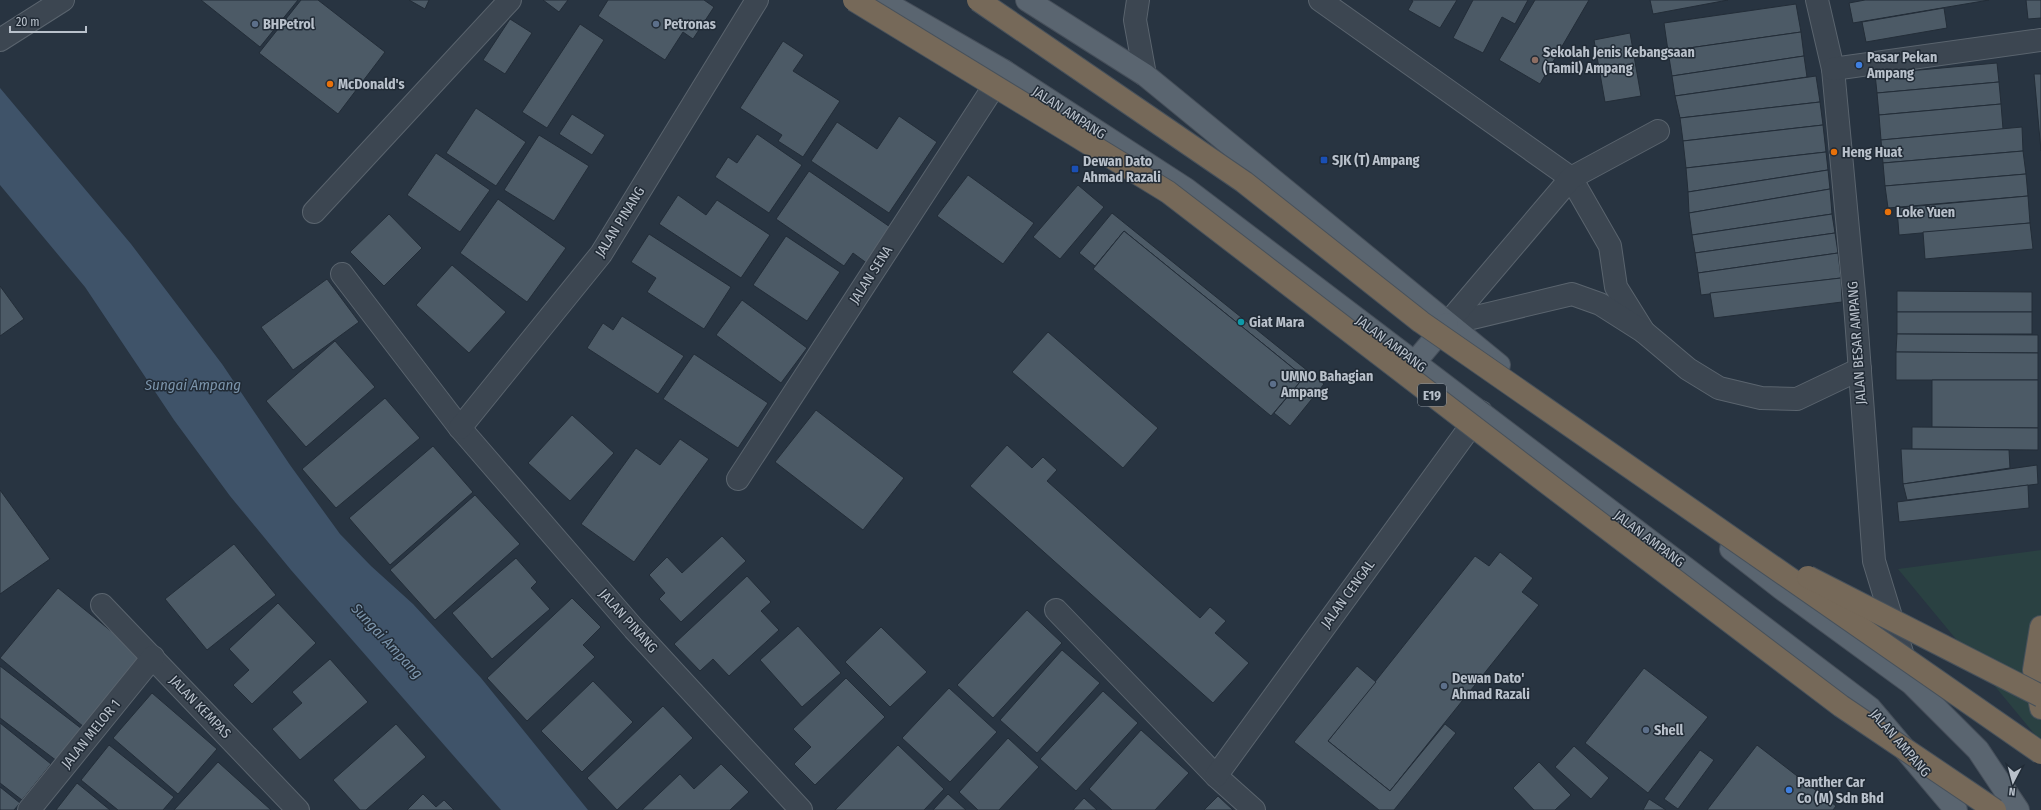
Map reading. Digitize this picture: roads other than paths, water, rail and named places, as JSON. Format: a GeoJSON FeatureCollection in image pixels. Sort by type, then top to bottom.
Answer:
{"type":"FeatureCollection","features":[{"type":"Feature","properties":{"kind":"highway","name":"E19"},"geometry":{"type":"LineString","coordinates":[[854,0],[1168,192],[1550,486],[1835,701],[1996,810]]}},
{"type":"Feature","properties":{"kind":"highway"},"geometry":{"type":"LineString","coordinates":[[978,0],[1244,182],[1421,322],[2041,753]]}},
{"type":"Feature","properties":{"kind":"highway"},"geometry":{"type":"LineString","coordinates":[[1730,537],[2041,696]]}},
{"type":"Feature","properties":{"kind":"highway"},"geometry":{"type":"LineString","coordinates":[[2041,627],[2034,670],[2041,708]]}},
{"type":"Feature","properties":{"kind":"main road","name":"JALAN AMPANG"},"geometry":{"type":"LineString","coordinates":[[881,0],[1004,71],[1186,189],[1870,708],[1956,810]]}},
{"type":"Feature","properties":{"kind":"main road"},"geometry":{"type":"LineString","coordinates":[[1028,0],[1145,75],[1447,324],[1781,588],[1911,683],[1978,750],[2018,810]]}},
{"type":"Feature","properties":{"kind":"main road"},"geometry":{"type":"LineString","coordinates":[[1415,362],[1447,324]]}},
{"type":"Feature","properties":{"kind":"street"},"geometry":{"type":"LineString","coordinates":[[0,40],[63,0]]}},
{"type":"Feature","properties":{"kind":"street"},"geometry":{"type":"LineString","coordinates":[[314,212],[510,0]]}},
{"type":"Feature","properties":{"kind":"street","name":"JALAN PINANG"},"geometry":{"type":"LineString","coordinates":[[460,428],[601,254],[757,0]]}},
{"type":"Feature","properties":{"kind":"street"},"geometry":{"type":"LineString","coordinates":[[1138,0],[1135,20],[1145,75]]}},
{"type":"Feature","properties":{"kind":"street"},"geometry":{"type":"LineString","coordinates":[[1320,0],[1571,178],[1610,246],[1616,287],[1644,332]]}},
{"type":"Feature","properties":{"kind":"street","name":"JALAN BESAR AMPANG"},"geometry":{"type":"LineString","coordinates":[[1818,0],[1833,69],[1860,369],[1874,561],[1911,683]]}},
{"type":"Feature","properties":{"kind":"street"},"geometry":{"type":"LineString","coordinates":[[1833,69],[2041,40]]}},
{"type":"Feature","properties":{"kind":"street","name":"JALAN SENA"},"geometry":{"type":"LineString","coordinates":[[738,479],[1004,71]]}},
{"type":"Feature","properties":{"kind":"street"},"geometry":{"type":"LineString","coordinates":[[1447,324],[1571,178],[1658,131]]}},
{"type":"Feature","properties":{"kind":"street","name":"JALAN PINANG"},"geometry":{"type":"LineString","coordinates":[[342,274],[460,428],[634,629],[801,810]]}},
{"type":"Feature","properties":{"kind":"street"},"geometry":{"type":"LineString","coordinates":[[1447,324],[1572,294],[1600,304],[1644,332],[1688,369],[1719,388],[1761,398],[1797,399],[1860,369]]}},
{"type":"Feature","properties":{"kind":"street","name":"JALAN CENGAL"},"geometry":{"type":"LineString","coordinates":[[1216,776],[1481,412]]}},
{"type":"Feature","properties":{"kind":"street","name":"JALAN KEMPAS"},"geometry":{"type":"LineString","coordinates":[[102,605],[298,810]]}},
{"type":"Feature","properties":{"kind":"street"},"geometry":{"type":"LineString","coordinates":[[1056,610],[1216,776],[1254,810]]}},
{"type":"Feature","properties":{"kind":"street","name":"JALAN MELOR 1"},"geometry":{"type":"LineString","coordinates":[[29,810],[153,657]]}},
{"type":"Feature","properties":{"kind":"water","name":"Sungai Ampang"},"geometry":{"type":"Polygon","coordinates":[[[0,88],[131,244],[222,364],[290,465],[340,534],[371,566],[413,604],[481,678],[588,810],[501,810],[291,570],[230,496],[174,420],[85,287],[0,185],[0,88]]]}},
{"type":"Feature","properties":{"kind":"place","name":"BHPetrol"},"geometry":{"type":"Point","coordinates":[255,24]}},
{"type":"Feature","properties":{"kind":"place","name":"Petronas"},"geometry":{"type":"Point","coordinates":[656,24]}},
{"type":"Feature","properties":{"kind":"place","name":"Sekolah Jenis Kebangsaan (Tamil) Ampang"},"geometry":{"type":"Point","coordinates":[1535,60]}},
{"type":"Feature","properties":{"kind":"place","name":"Pasar Pekan Ampang"},"geometry":{"type":"Point","coordinates":[1859,65]}},
{"type":"Feature","properties":{"kind":"place","name":"McDonald's"},"geometry":{"type":"Point","coordinates":[330,84]}},
{"type":"Feature","properties":{"kind":"place","name":"Heng Huat"},"geometry":{"type":"Point","coordinates":[1834,152]}},
{"type":"Feature","properties":{"kind":"place","name":"SJK (T) Ampang"},"geometry":{"type":"Point","coordinates":[1324,160]}},
{"type":"Feature","properties":{"kind":"place","name":"Dewan Dato Ahmad Razali"},"geometry":{"type":"Point","coordinates":[1075,169]}},
{"type":"Feature","properties":{"kind":"place","name":"Loke Yuen"},"geometry":{"type":"Point","coordinates":[1888,212]}},
{"type":"Feature","properties":{"kind":"place","name":"Giat Mara"},"geometry":{"type":"Point","coordinates":[1241,322]}},
{"type":"Feature","properties":{"kind":"place","name":"UMNO Bahagian Ampang"},"geometry":{"type":"Point","coordinates":[1273,384]}},
{"type":"Feature","properties":{"kind":"place","name":"Dewan Dato' Ahmad Razali"},"geometry":{"type":"Point","coordinates":[1444,686]}},
{"type":"Feature","properties":{"kind":"place","name":"Shell"},"geometry":{"type":"Point","coordinates":[1646,730]}},
{"type":"Feature","properties":{"kind":"place","name":"Panther Car Co (M) Sdn Bhd"},"geometry":{"type":"Point","coordinates":[1789,790]}}]}
